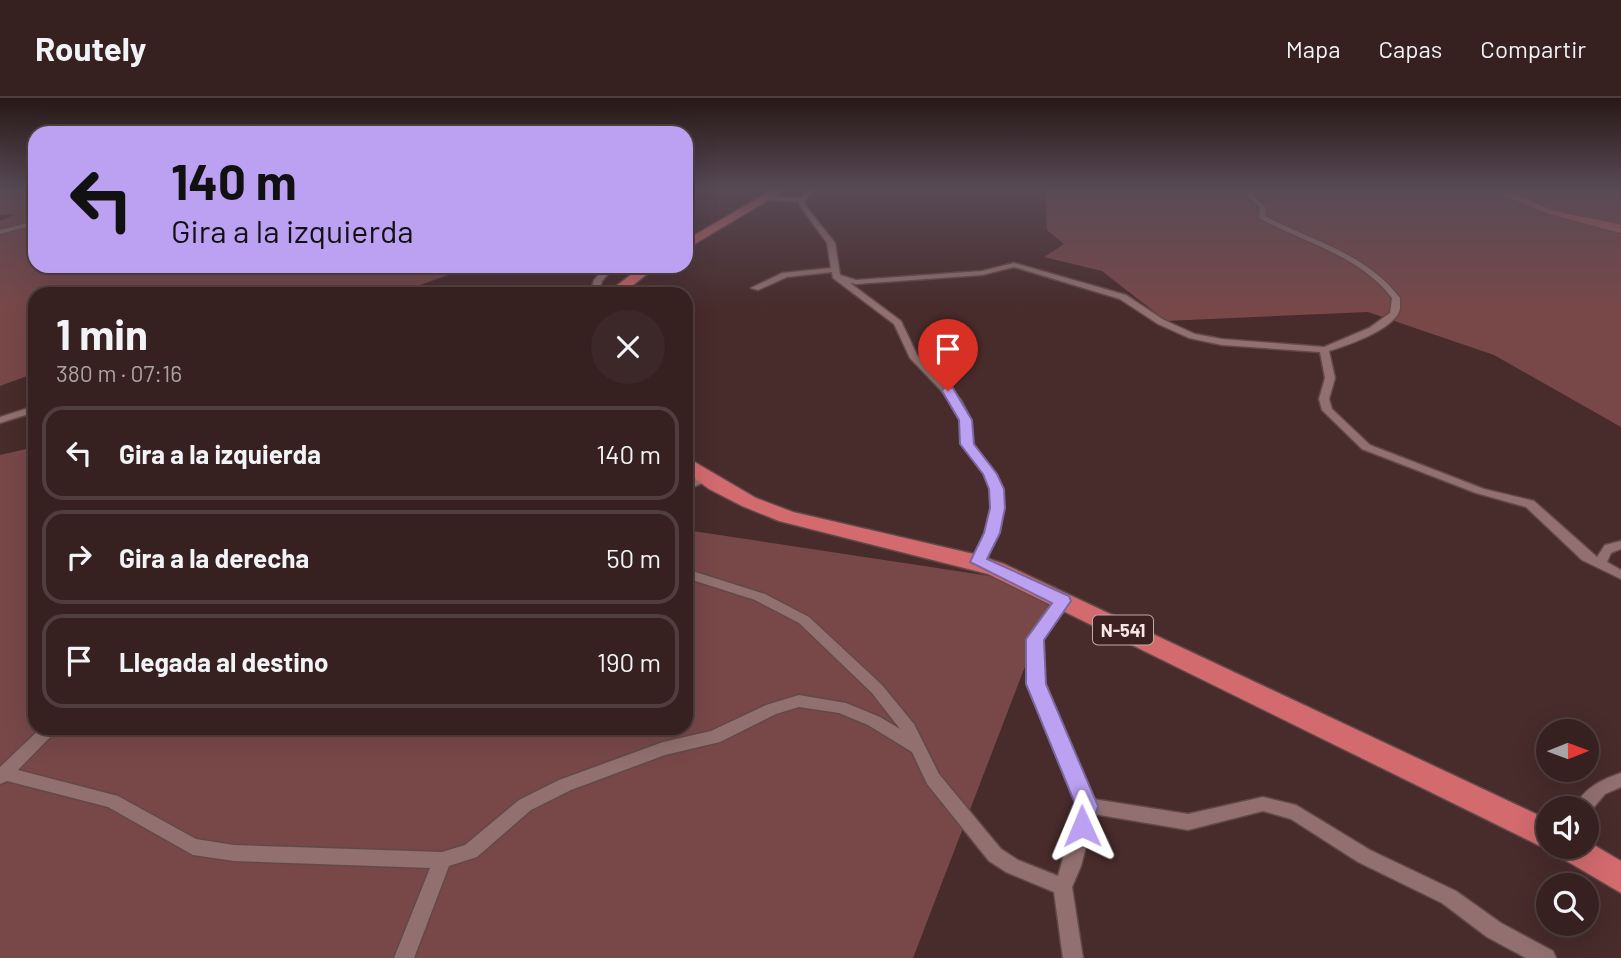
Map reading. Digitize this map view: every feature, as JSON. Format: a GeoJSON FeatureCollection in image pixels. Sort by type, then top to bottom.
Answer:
{"type":"FeatureCollection","features":[{"type":"Feature","properties":{"kind":"highway"},"geometry":{"type":"LineString","coordinates":[[693,241],[714,229]]}},
{"type":"Feature","properties":{"kind":"highway"},"geometry":{"type":"LineString","coordinates":[[622,287],[641,273]]}},
{"type":"Feature","properties":{"kind":"highway","name":"N-541"},"geometry":{"type":"LineString","coordinates":[[693,476],[780,514],[978,562],[1536,829]]}},
{"type":"Feature","properties":{"kind":"highway"},"geometry":{"type":"LineString","coordinates":[[1590,859],[1621,878]]}},
{"type":"Feature","properties":{"kind":"street"},"geometry":{"type":"LineString","coordinates":[[818,229],[831,243],[834,273],[898,323],[914,356],[957,402],[966,420],[967,444],[990,474],[996,489],[998,508],[992,533],[978,562]]}},
{"type":"Feature","properties":{"kind":"street"},"geometry":{"type":"LineString","coordinates":[[755,288],[785,275],[834,273],[856,282],[982,274],[1014,265],[1053,274],[1123,297],[1161,322],[1192,336],[1222,342],[1324,350],[1340,346],[1387,321],[1396,310],[1396,298],[1391,291],[1358,264],[1286,229]]}},
{"type":"Feature","properties":{"kind":"street"},"geometry":{"type":"LineString","coordinates":[[1324,350],[1330,379],[1324,399],[1327,410],[1366,447],[1480,491],[1530,504],[1587,557],[1621,575]]}},
{"type":"Feature","properties":{"kind":"street"},"geometry":{"type":"LineString","coordinates":[[0,420],[28,411]]}},
{"type":"Feature","properties":{"kind":"street"},"geometry":{"type":"LineString","coordinates":[[1600,565],[1604,551],[1613,545],[1621,545]]}},
{"type":"Feature","properties":{"kind":"street"},"geometry":{"type":"LineString","coordinates":[[693,575],[760,597],[804,620],[877,689],[908,729],[933,779],[995,855],[1012,866],[1063,887]]}},
{"type":"Feature","properties":{"kind":"street"},"geometry":{"type":"LineString","coordinates":[[1062,601],[1035,639],[1036,684],[1087,806],[1072,866],[1063,887],[1073,958]]}},
{"type":"Feature","properties":{"kind":"street"},"geometry":{"type":"LineString","coordinates":[[3,776],[112,801],[193,847],[234,853],[442,860],[471,851],[525,805],[565,785],[663,749],[714,737],[771,709],[799,701],[841,707],[874,721],[916,747]]}},
{"type":"Feature","properties":{"kind":"street"},"geometry":{"type":"LineString","coordinates":[[3,776],[44,735]]}},
{"type":"Feature","properties":{"kind":"street"},"geometry":{"type":"LineString","coordinates":[[1592,796],[1598,789],[1621,780]]}},
{"type":"Feature","properties":{"kind":"street"},"geometry":{"type":"LineString","coordinates":[[1087,806],[1188,822],[1263,804],[1296,813],[1364,856],[1449,897],[1494,930],[1546,958]]}},
{"type":"Feature","properties":{"kind":"street"},"geometry":{"type":"LineString","coordinates":[[404,958],[442,860]]}},
{"type":"Feature","properties":{"kind":"shaded area"},"geometry":{"type":"Polygon","coordinates":[[[0,229],[28,229],[28,273],[454,273],[414,287],[28,287],[28,376],[0,386],[0,229]]]}},
{"type":"Feature","properties":{"kind":"shaded area"},"geometry":{"type":"Polygon","coordinates":[[[1621,229],[1621,427],[1494,355],[1368,312],[1166,321],[1102,271],[1044,257],[1064,244],[1047,230],[1621,229]]]}},
{"type":"Feature","properties":{"kind":"shaded area"},"geometry":{"type":"Polygon","coordinates":[[[28,449],[28,735],[693,735],[693,531],[1056,586],[913,958],[0,958],[0,455],[28,449]]]}},
{"type":"Feature","properties":{"kind":"route"},"geometry":{"type":"LineString","coordinates":[[948,391],[966,420],[967,444],[990,474],[996,489],[998,508],[992,533],[978,562],[1062,601],[1035,639],[1036,684],[1044,709],[1087,806],[1082,826]]}}]}
